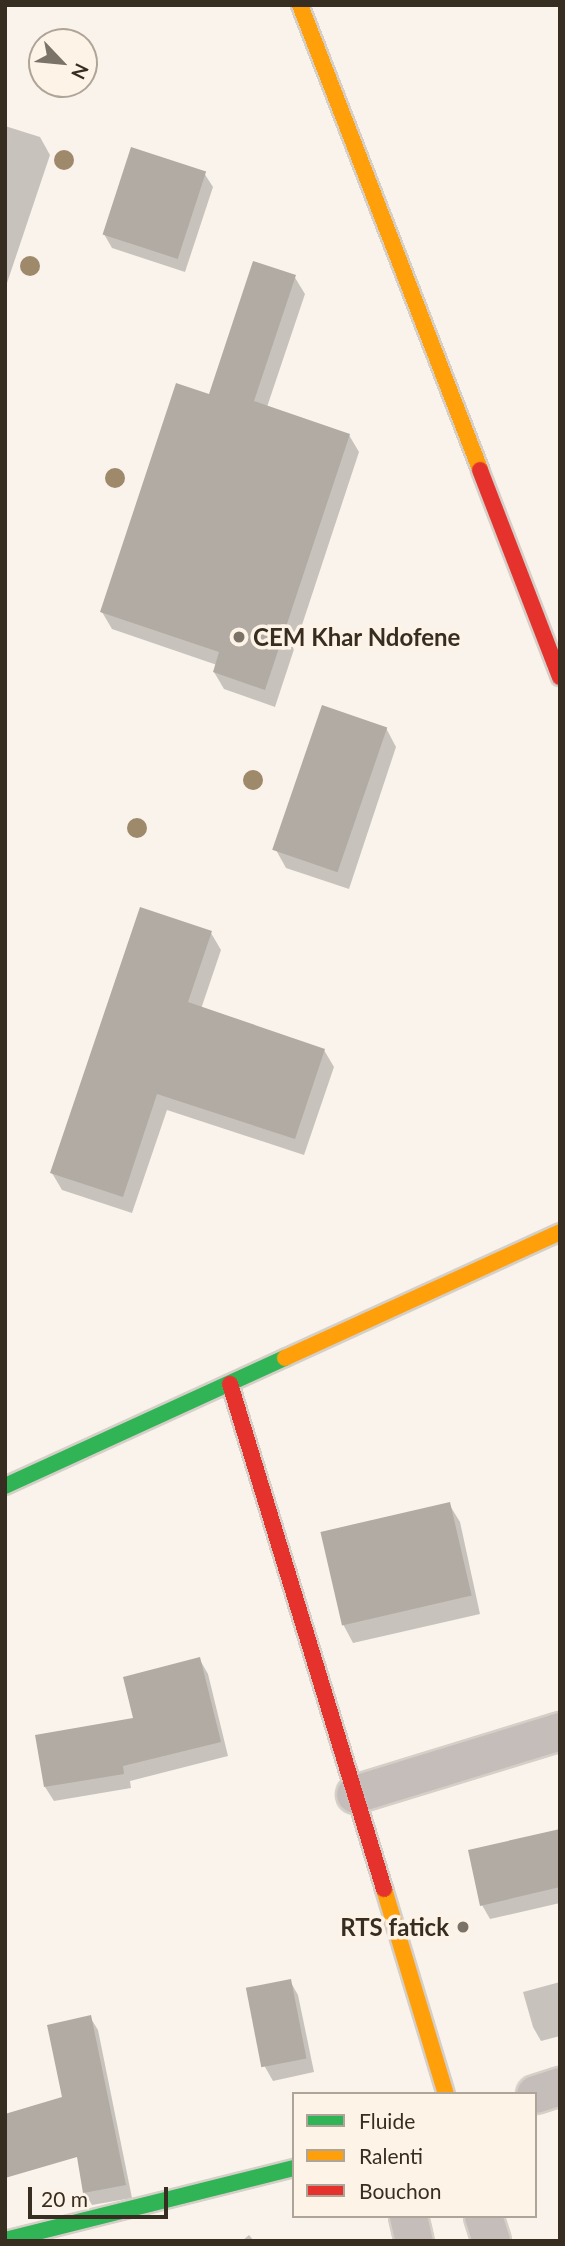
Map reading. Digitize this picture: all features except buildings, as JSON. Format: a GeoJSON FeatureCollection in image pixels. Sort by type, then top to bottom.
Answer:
{"type":"FeatureCollection","features":[{"type":"Feature","properties":{"kind":"street"},"geometry":{"type":"LineString","coordinates":[[300,5],[560,677]]}},
{"type":"Feature","properties":{"kind":"street"},"geometry":{"type":"LineString","coordinates":[[5,1486],[560,1232]]}},
{"type":"Feature","properties":{"kind":"street"},"geometry":{"type":"LineString","coordinates":[[230,1384],[445,2092]]}},
{"type":"Feature","properties":{"kind":"street"},"geometry":{"type":"LineString","coordinates":[[355,1794],[560,1731]]}},
{"type":"Feature","properties":{"kind":"street"},"geometry":{"type":"LineString","coordinates":[[537,2093],[560,2086]]}},
{"type":"Feature","properties":{"kind":"street"},"geometry":{"type":"LineString","coordinates":[[5,2241],[292,2169]]}},
{"type":"Feature","properties":{"kind":"street"},"geometry":{"type":"LineString","coordinates":[[408,2218],[414,2241]]}},
{"type":"Feature","properties":{"kind":"street"},"geometry":{"type":"LineString","coordinates":[[484,2218],[491,2241]]}},
{"type":"Feature","properties":{"kind":"traffic: fast"},"geometry":{"type":"LineString","coordinates":[[5,1486],[285,1358]]}},
{"type":"Feature","properties":{"kind":"traffic: fast"},"geometry":{"type":"LineString","coordinates":[[5,2240],[292,2168]]}},
{"type":"Feature","properties":{"kind":"traffic: slow"},"geometry":{"type":"LineString","coordinates":[[300,5],[480,470]]}},
{"type":"Feature","properties":{"kind":"traffic: slow"},"geometry":{"type":"LineString","coordinates":[[285,1358],[560,1232]]}},
{"type":"Feature","properties":{"kind":"traffic: slow"},"geometry":{"type":"LineString","coordinates":[[384,1889],[445,2092]]}},
{"type":"Feature","properties":{"kind":"traffic: jam"},"geometry":{"type":"LineString","coordinates":[[480,470],[560,677]]}},
{"type":"Feature","properties":{"kind":"traffic: jam"},"geometry":{"type":"LineString","coordinates":[[230,1384],[384,1889]]}},
{"type":"Feature","properties":{"kind":"place","name":"CEM Khar Ndofene"},"geometry":{"type":"Point","coordinates":[239,637]}},
{"type":"Feature","properties":{"kind":"place","name":"RTS fatick"},"geometry":{"type":"Point","coordinates":[463,1927]}}]}
